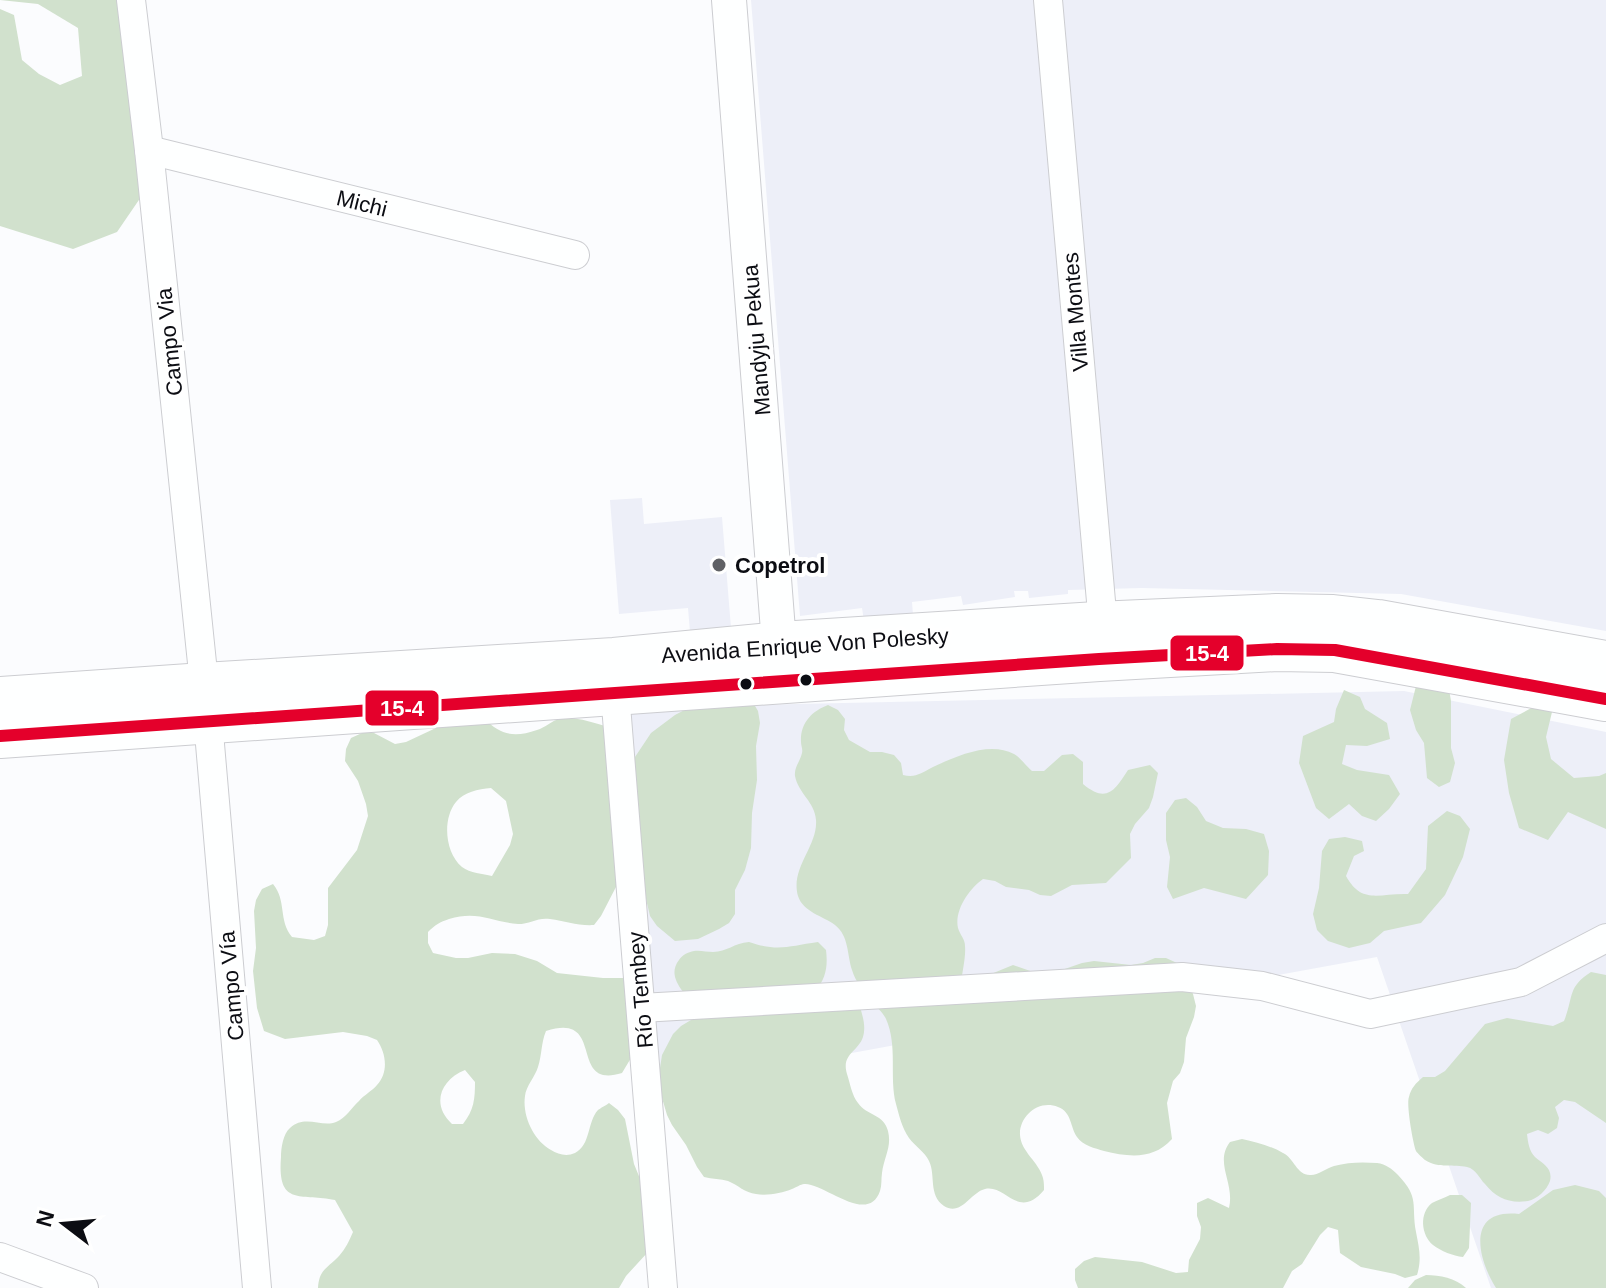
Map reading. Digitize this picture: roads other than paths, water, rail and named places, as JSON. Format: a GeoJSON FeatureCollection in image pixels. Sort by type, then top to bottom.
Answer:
{"type":"FeatureCollection","features":[{"type":"Feature","properties":{"kind":"main road","name":"Avenida Enrique Von Polesky"},"geometry":{"type":"LineString","coordinates":[[0,699],[206,703],[615,693],[781,662],[1103,624],[1277,616],[1378,622],[1606,663]]}},
{"type":"Feature","properties":{"kind":"main road","name":"Avenida Enrique Von Polesky"},"geometry":{"type":"LineString","coordinates":[[0,736],[206,703],[614,660],[781,662],[1335,650],[1606,699]]}},
{"type":"Feature","properties":{"kind":"street","name":"Campo Via"},"geometry":{"type":"LineString","coordinates":[[131,0],[206,703]]}},
{"type":"Feature","properties":{"kind":"street","name":"Mandyju Pekua"},"geometry":{"type":"LineString","coordinates":[[729,0],[781,662]]}},
{"type":"Feature","properties":{"kind":"street","name":"Villa Montes"},"geometry":{"type":"LineString","coordinates":[[1048,0],[1103,624]]}},
{"type":"Feature","properties":{"kind":"street","name":"Michi"},"geometry":{"type":"LineString","coordinates":[[149,150],[575,255]]}},
{"type":"Feature","properties":{"kind":"street","name":"Río Tembey"},"geometry":{"type":"LineString","coordinates":[[615,693],[663,1288]]}},
{"type":"Feature","properties":{"kind":"street","name":"Campo Vía"},"geometry":{"type":"LineString","coordinates":[[206,703],[257,1288]]}},
{"type":"Feature","properties":{"kind":"street"},"geometry":{"type":"LineString","coordinates":[[641,1008],[1182,977],[1262,986],[1370,1014],[1521,982],[1606,938]]}},
{"type":"Feature","properties":{"kind":"street"},"geometry":{"type":"LineString","coordinates":[[9,1269],[84,1288]]}},
{"type":"Feature","properties":{"kind":"place","name":"Copetrol"},"geometry":{"type":"Point","coordinates":[719,565]}}]}
